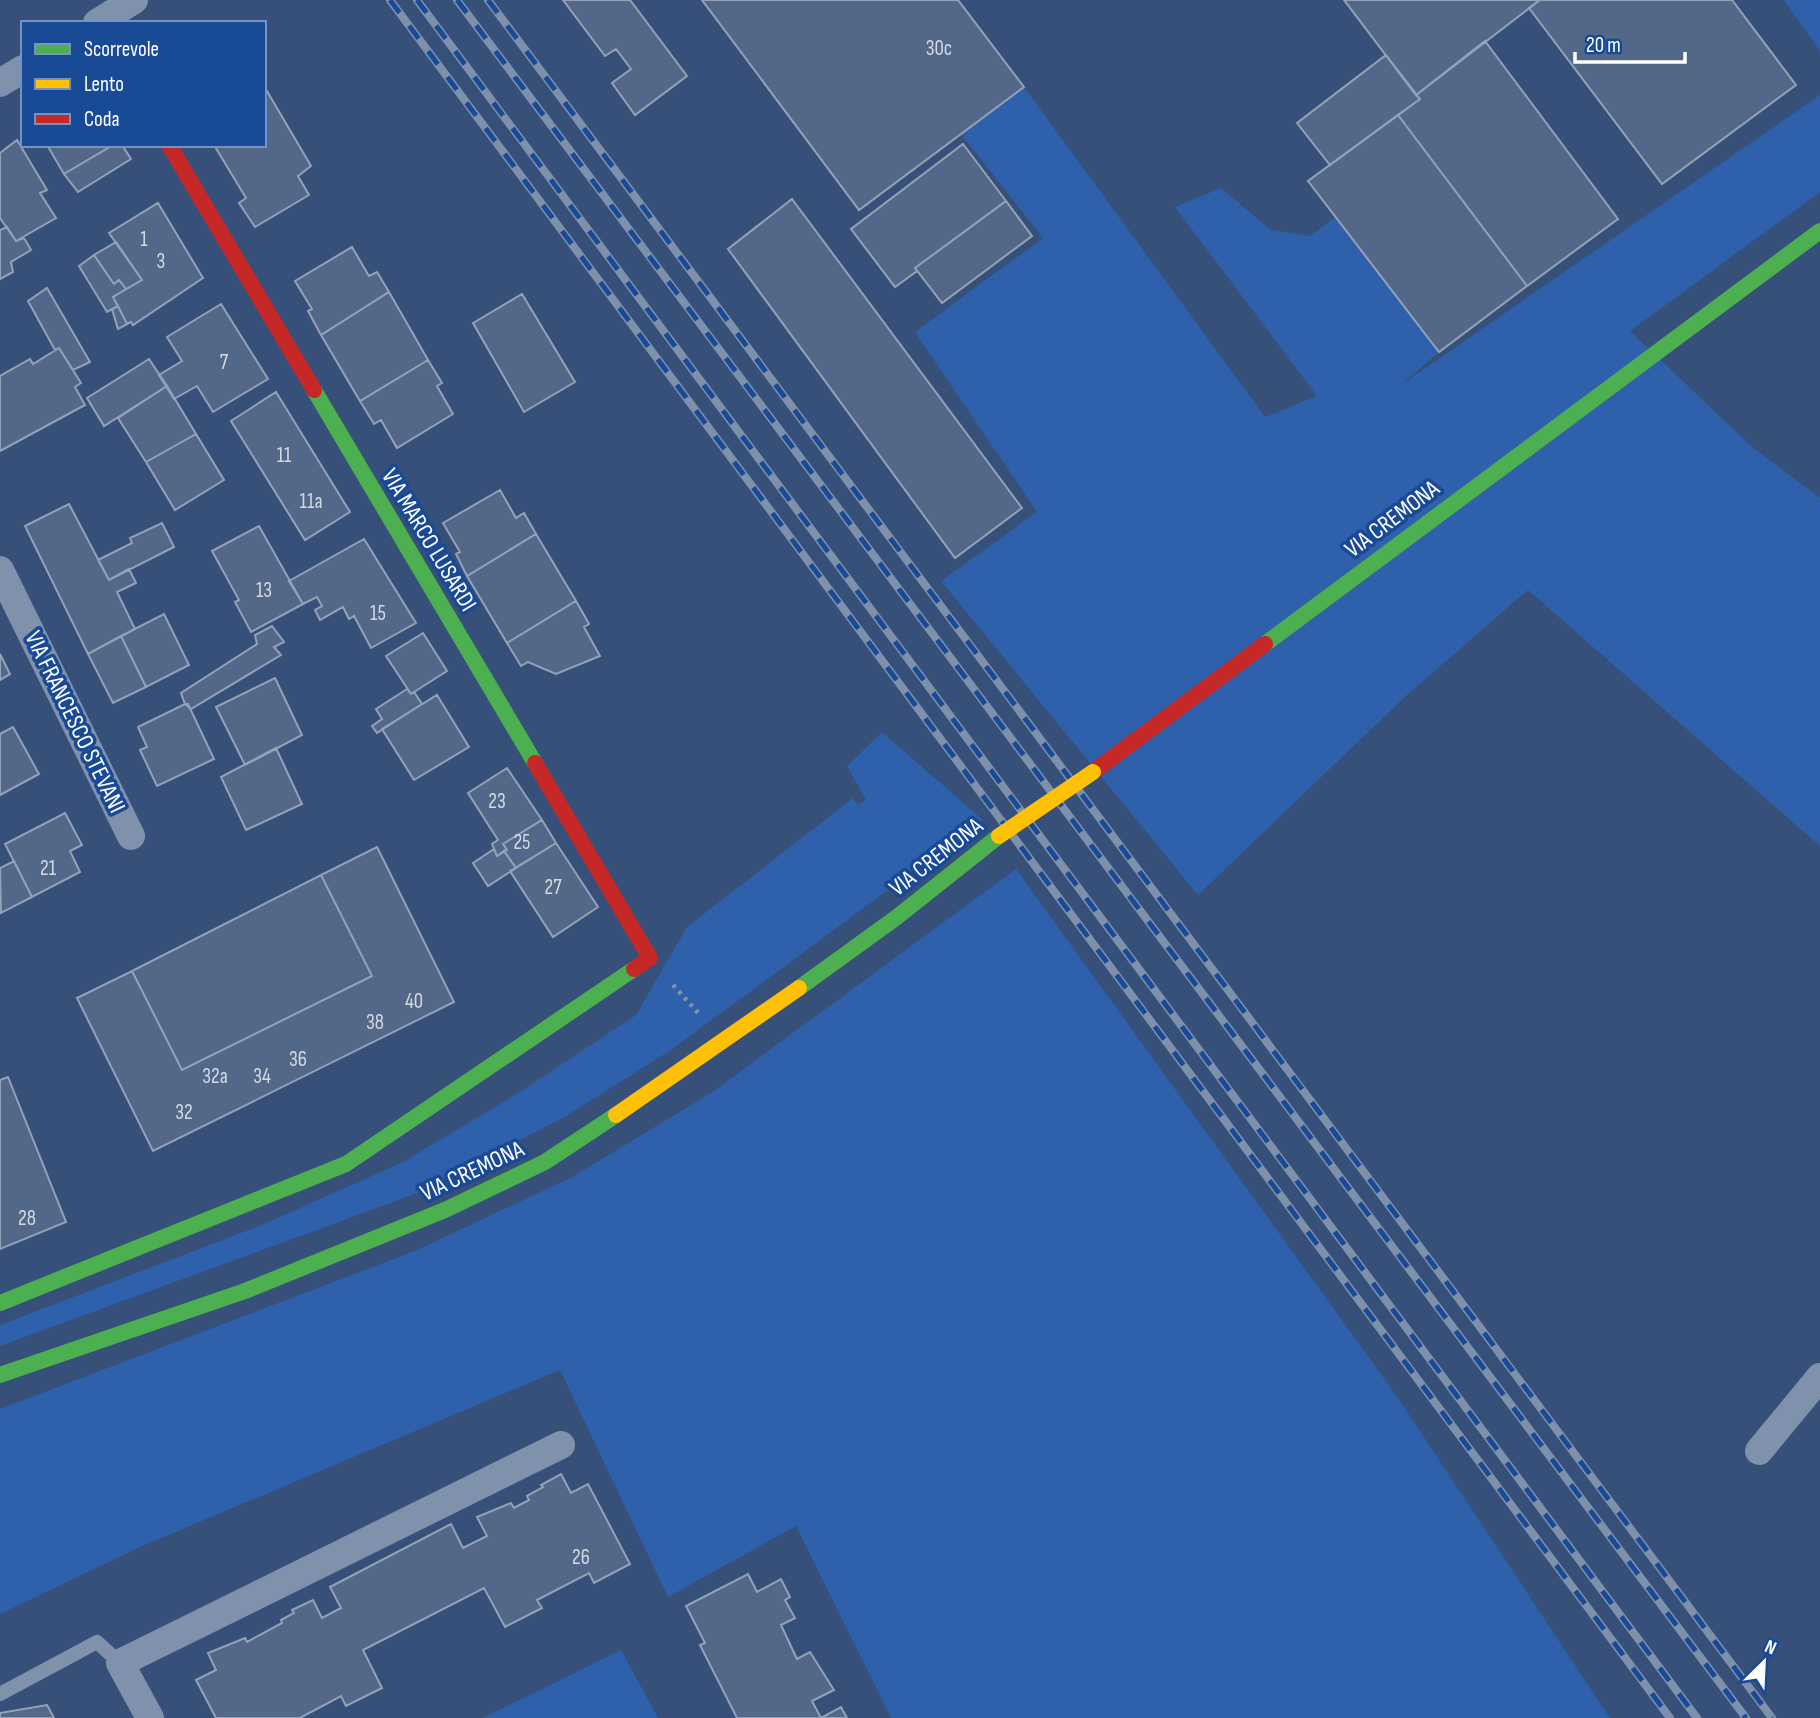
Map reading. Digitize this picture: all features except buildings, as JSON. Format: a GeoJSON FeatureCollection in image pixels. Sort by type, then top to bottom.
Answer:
{"type":"FeatureCollection","features":[{"type":"Feature","properties":{"kind":"main road","name":"VIA MARCO LUSARDI"},"geometry":{"type":"LineString","coordinates":[[170,147],[650,958]]}},
{"type":"Feature","properties":{"kind":"main road","name":"VIA CREMONA"},"geometry":{"type":"LineString","coordinates":[[0,1376],[245,1292],[445,1210],[545,1162],[730,1038],[897,916],[999,835],[1093,772],[1820,231]]}},
{"type":"Feature","properties":{"kind":"main road"},"geometry":{"type":"LineString","coordinates":[[0,1303],[346,1164],[650,958]]}},
{"type":"Feature","properties":{"kind":"street"},"geometry":{"type":"LineString","coordinates":[[100,21],[134,0]]}},
{"type":"Feature","properties":{"kind":"street"},"geometry":{"type":"LineString","coordinates":[[0,83],[21,70]]}},
{"type":"Feature","properties":{"kind":"street","name":"VIA FRANCESCO STEVANI"},"geometry":{"type":"LineString","coordinates":[[0,570],[131,836]]}},
{"type":"Feature","properties":{"kind":"street"},"geometry":{"type":"LineString","coordinates":[[1759,1451],[1820,1377]]}},
{"type":"Feature","properties":{"kind":"street"},"geometry":{"type":"LineString","coordinates":[[150,1718],[120,1663],[561,1445]]}},
{"type":"Feature","properties":{"kind":"lane"},"geometry":{"type":"LineString","coordinates":[[0,1694],[97,1642],[120,1663]]}},
{"type":"Feature","properties":{"kind":"path"},"geometry":{"type":"LineString","coordinates":[[650,958],[702,1017]]}},
{"type":"Feature","properties":{"kind":"shaded area"},"geometry":{"type":"Polygon","coordinates":[[[1784,0],[1820,0],[1820,51],[1784,0]]]}},
{"type":"Feature","properties":{"kind":"shaded area"},"geometry":{"type":"Polygon","coordinates":[[[1024,87],[1265,417],[1317,396],[1175,207],[1221,188],[1271,230],[1310,236],[1335,217],[1439,352],[1401,385],[1820,95],[1820,192],[1630,331],[1751,446],[1820,498],[1820,846],[1528,590],[1408,694],[1198,895],[941,581],[1037,512],[915,332],[1043,238],[961,134],[1024,87]]]}},
{"type":"Feature","properties":{"kind":"shaded area"},"geometry":{"type":"Polygon","coordinates":[[[882,732],[983,820],[671,1050],[566,1116],[423,1191],[0,1346],[0,1325],[262,1225],[403,1162],[520,1092],[636,1015],[687,927],[853,798],[858,805],[866,800],[847,766],[882,732]]]}},
{"type":"Feature","properties":{"kind":"shaded area"},"geometry":{"type":"Polygon","coordinates":[[[1016,869],[1396,1395],[1610,1718],[891,1718],[796,1526],[668,1597],[560,1370],[140,1547],[0,1614],[0,1409],[415,1251],[572,1177],[711,1093],[1016,869]]]}},
{"type":"Feature","properties":{"kind":"shaded area"},"geometry":{"type":"Polygon","coordinates":[[[621,1650],[658,1718],[483,1718],[621,1650]]]}},
{"type":"Feature","properties":{"kind":"railway"},"geometry":{"type":"LineString","coordinates":[[390,0],[1670,1718]]}},
{"type":"Feature","properties":{"kind":"railway"},"geometry":{"type":"LineString","coordinates":[[417,0],[1697,1718]]}},
{"type":"Feature","properties":{"kind":"railway"},"geometry":{"type":"LineString","coordinates":[[457,0],[1746,1718]]}},
{"type":"Feature","properties":{"kind":"railway"},"geometry":{"type":"LineString","coordinates":[[488,0],[1772,1718]]}},
{"type":"Feature","properties":{"kind":"traffic: fast"},"geometry":{"type":"LineString","coordinates":[[1265,644],[1820,231]]}},
{"type":"Feature","properties":{"kind":"traffic: fast"},"geometry":{"type":"LineString","coordinates":[[314,390],[535,763]]}},
{"type":"Feature","properties":{"kind":"traffic: fast"},"geometry":{"type":"LineString","coordinates":[[799,988],[897,917],[999,836]]}},
{"type":"Feature","properties":{"kind":"traffic: fast"},"geometry":{"type":"LineString","coordinates":[[0,1303],[346,1164],[634,969]]}},
{"type":"Feature","properties":{"kind":"traffic: fast"},"geometry":{"type":"LineString","coordinates":[[0,1375],[245,1291],[445,1210],[545,1162],[616,1115]]}},
{"type":"Feature","properties":{"kind":"traffic: slow"},"geometry":{"type":"LineString","coordinates":[[999,836],[1093,772]]}},
{"type":"Feature","properties":{"kind":"traffic: slow"},"geometry":{"type":"LineString","coordinates":[[616,1115],[799,988]]}},
{"type":"Feature","properties":{"kind":"traffic: jam"},"geometry":{"type":"LineString","coordinates":[[170,147],[314,390]]}},
{"type":"Feature","properties":{"kind":"traffic: jam"},"geometry":{"type":"LineString","coordinates":[[1093,772],[1265,644]]}},
{"type":"Feature","properties":{"kind":"traffic: jam"},"geometry":{"type":"LineString","coordinates":[[535,763],[650,958],[634,969]]}}]}
